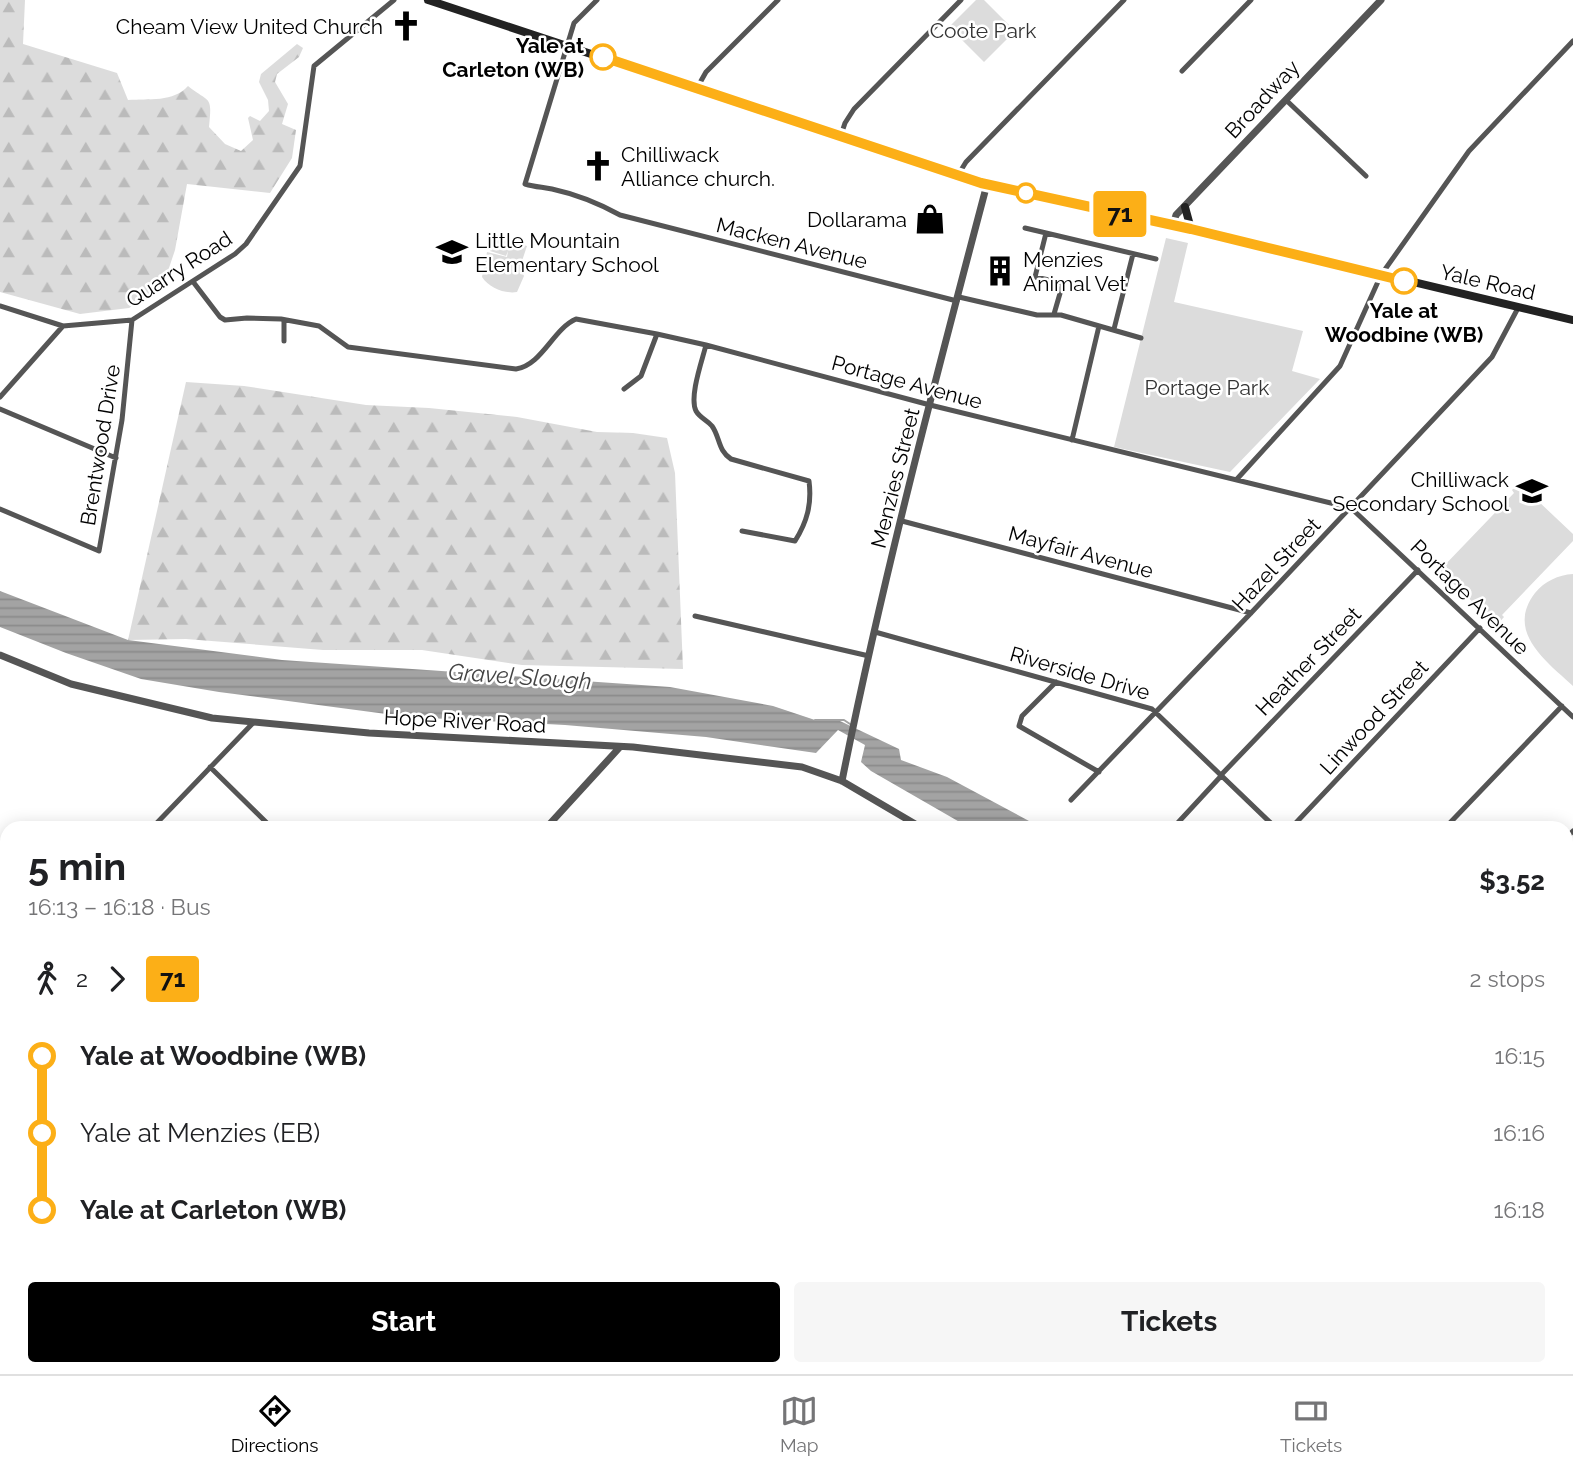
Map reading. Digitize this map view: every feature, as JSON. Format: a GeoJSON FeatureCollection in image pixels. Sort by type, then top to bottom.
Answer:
{"type":"FeatureCollection","features":[{"type":"Feature","properties":{"kind":"main road","name":"Yale Road"},"geometry":{"type":"LineString","coordinates":[[428,0],[444,2],[567,46],[987,184],[1191,229],[1573,320]]}},
{"type":"Feature","properties":{"kind":"main road"},"geometry":{"type":"LineString","coordinates":[[1185,207],[1191,229]]}},
{"type":"Feature","properties":{"kind":"street","name":"Quarry Road"},"geometry":{"type":"LineString","coordinates":[[0,306],[63,326],[132,320],[194,282],[246,244],[300,166],[314,66],[394,0]]}},
{"type":"Feature","properties":{"kind":"street"},"geometry":{"type":"LineString","coordinates":[[567,46],[574,23],[597,0]]}},
{"type":"Feature","properties":{"kind":"street"},"geometry":{"type":"LineString","coordinates":[[697,88],[706,72],[778,0]]}},
{"type":"Feature","properties":{"kind":"street"},"geometry":{"type":"LineString","coordinates":[[841,135],[854,110],[961,0]]}},
{"type":"Feature","properties":{"kind":"street"},"geometry":{"type":"LineString","coordinates":[[958,175],[967,162],[1124,0]]}},
{"type":"Feature","properties":{"kind":"street"},"geometry":{"type":"LineString","coordinates":[[1182,71],[1251,0]]}},
{"type":"Feature","properties":{"kind":"street","name":"Broadway"},"geometry":{"type":"LineString","coordinates":[[1173,225],[1176,215],[1381,0]]}},
{"type":"Feature","properties":{"kind":"street"},"geometry":{"type":"LineString","coordinates":[[1237,479],[1340,366],[1381,275],[1469,150],[1573,41]]}},
{"type":"Feature","properties":{"kind":"street","name":"Macken Avenue"},"geometry":{"type":"LineString","coordinates":[[567,46],[525,184],[604,206],[620,215],[958,299],[1037,315],[1054,314],[1141,338]]}},
{"type":"Feature","properties":{"kind":"street"},"geometry":{"type":"LineString","coordinates":[[1286,100],[1366,176]]}},
{"type":"Feature","properties":{"kind":"street","name":"Menzies Street"},"geometry":{"type":"LineString","coordinates":[[842,781],[856,709],[987,184]]}},
{"type":"Feature","properties":{"kind":"street"},"geometry":{"type":"LineString","coordinates":[[1025,228],[1156,259]]}},
{"type":"Feature","properties":{"kind":"street"},"geometry":{"type":"LineString","coordinates":[[1046,233],[1035,277],[1063,283],[1054,314]]}},
{"type":"Feature","properties":{"kind":"street"},"geometry":{"type":"LineString","coordinates":[[1114,329],[1133,254]]}},
{"type":"Feature","properties":{"kind":"street","name":"Portage Avenue"},"geometry":{"type":"LineString","coordinates":[[194,282],[225,320],[284,320],[319,326],[348,347],[516,369],[528,364],[566,325],[576,319],[657,334],[930,405],[1351,508],[1573,717]]}},
{"type":"Feature","properties":{"kind":"street","name":"Hazel Street"},"geometry":{"type":"LineString","coordinates":[[1072,800],[1492,357],[1518,308]]}},
{"type":"Feature","properties":{"kind":"street","name":"Brentwood Drive"},"geometry":{"type":"LineString","coordinates":[[0,509],[99,551],[122,420],[132,320]]}},
{"type":"Feature","properties":{"kind":"street"},"geometry":{"type":"LineString","coordinates":[[284,320],[284,341]]}},
{"type":"Feature","properties":{"kind":"street"},"geometry":{"type":"LineString","coordinates":[[0,397],[63,326]]}},
{"type":"Feature","properties":{"kind":"street"},"geometry":{"type":"LineString","coordinates":[[1072,440],[1099,326]]}},
{"type":"Feature","properties":{"kind":"street"},"geometry":{"type":"LineString","coordinates":[[624,388],[641,376],[657,334]]}},
{"type":"Feature","properties":{"kind":"street"},"geometry":{"type":"LineString","coordinates":[[706,345],[695,391],[694,409],[712,426],[726,456],[809,481],[811,496],[808,513],[804,527],[794,541],[742,531]]}},
{"type":"Feature","properties":{"kind":"street"},"geometry":{"type":"LineString","coordinates":[[0,410],[116,458]]}},
{"type":"Feature","properties":{"kind":"street","name":"Mayfair Avenue"},"geometry":{"type":"LineString","coordinates":[[902,521],[1251,613]]}},
{"type":"Feature","properties":{"kind":"street","name":"Heather Street"},"geometry":{"type":"LineString","coordinates":[[1178,821],[1418,570]]}},
{"type":"Feature","properties":{"kind":"street"},"geometry":{"type":"LineString","coordinates":[[695,616],[869,656]]}},
{"type":"Feature","properties":{"kind":"street","name":"Linwood Street"},"geometry":{"type":"LineString","coordinates":[[1298,821],[1480,628]]}},
{"type":"Feature","properties":{"kind":"street","name":"Riverside Drive"},"geometry":{"type":"LineString","coordinates":[[875,632],[1152,709],[1269,821]]}},
{"type":"Feature","properties":{"kind":"street","name":"Hope River Road"},"geometry":{"type":"LineString","coordinates":[[0,655],[71,684],[170,709],[253,723],[369,733],[620,747],[802,767],[842,781],[910,821]]}},
{"type":"Feature","properties":{"kind":"street"},"geometry":{"type":"LineString","coordinates":[[1056,682],[1022,716],[1019,726],[1099,772]]}},
{"type":"Feature","properties":{"kind":"street"},"geometry":{"type":"LineString","coordinates":[[1452,821],[1562,706]]}},
{"type":"Feature","properties":{"kind":"street"},"geometry":{"type":"LineString","coordinates":[[159,821],[253,723]]}},
{"type":"Feature","properties":{"kind":"street"},"geometry":{"type":"LineString","coordinates":[[552,821],[620,747]]}},
{"type":"Feature","properties":{"kind":"street"},"geometry":{"type":"LineString","coordinates":[[210,767],[265,821]]}},
{"type":"Feature","properties":{"kind":"green space"},"geometry":{"type":"Polygon","coordinates":[[[0,0],[25,0],[23,44],[117,73],[128,100],[168,97],[176,95],[188,86],[208,101],[209,127],[225,144],[241,151],[253,140],[248,118],[250,116],[260,121],[269,111],[268,100],[259,82],[261,74],[297,44],[303,48],[299,57],[277,74],[275,82],[288,104],[282,124],[296,130],[292,158],[270,193],[187,184],[175,250],[163,286],[129,308],[80,314],[0,292],[0,0]]]}},
{"type":"Feature","properties":{"kind":"green space","name":"Coote Park"},"geometry":{"type":"Polygon","coordinates":[[[976,0],[984,0],[1015,31],[984,62],[949,27],[976,0]]]}},
{"type":"Feature","properties":{"kind":"green space"},"geometry":{"type":"Polygon","coordinates":[[[493,238],[527,246],[520,267],[524,276],[517,292],[498,289],[482,277],[487,252],[507,257],[508,251],[506,256],[490,251],[493,238]]]}},
{"type":"Feature","properties":{"kind":"green space","name":"Portage Park"},"geometry":{"type":"Polygon","coordinates":[[[1166,238],[1188,243],[1174,302],[1303,331],[1292,371],[1320,379],[1230,472],[1114,447],[1166,238]]]}},
{"type":"Feature","properties":{"kind":"green space"},"geometry":{"type":"Polygon","coordinates":[[[186,382],[244,386],[366,405],[517,417],[597,432],[667,438],[675,473],[683,669],[522,665],[422,650],[323,650],[186,639],[128,640],[186,382]]]}},
{"type":"Feature","properties":{"kind":"green space"},"geometry":{"type":"Polygon","coordinates":[[[1519,483],[1573,534],[1573,541],[1502,615],[1504,617],[1497,625],[1441,572],[1441,569],[1514,493],[1512,490],[1519,483]]]}},
{"type":"Feature","properties":{"kind":"green space"},"geometry":{"type":"Polygon","coordinates":[[[1573,574],[1573,686],[1533,645],[1525,621],[1527,607],[1543,585],[1552,579],[1573,574]]]}},
{"type":"Feature","properties":{"kind":"shaded area"},"geometry":{"type":"Polygon","coordinates":[[[0,591],[128,640],[282,660],[670,687],[773,706],[815,720],[840,721],[899,749],[901,760],[947,777],[1029,821],[958,821],[871,771],[861,762],[865,745],[838,730],[816,753],[706,737],[565,725],[409,717],[141,679],[0,627],[0,591]]]}},
{"type":"Feature","properties":{"kind":"waterway","name":"Gravel Slough"},"geometry":{"type":"LineString","coordinates":[[815,720],[844,720],[850,724]]}},
{"type":"Feature","properties":{"kind":"bus line","name":"71"},"geometry":{"type":"LineString","coordinates":[[603,57],[981,183],[1191,229],[1404,281]]}},
{"type":"Feature","properties":{"kind":"place","name":"Cheam View United Church"},"geometry":{"type":"Point","coordinates":[406,26]}},
{"type":"Feature","properties":{"kind":"place","name":"Yale at Carleton (WB)"},"geometry":{"type":"Point","coordinates":[603,57]}},
{"type":"Feature","properties":{"kind":"place","name":"Chilliwack Alliance church."},"geometry":{"type":"Point","coordinates":[598,166]}},
{"type":"Feature","properties":{"kind":"place","name":"Dollarama"},"geometry":{"type":"Point","coordinates":[930,219]}},
{"type":"Feature","properties":{"kind":"place","name":"Little Mountain Elementary School"},"geometry":{"type":"Point","coordinates":[452,252]}},
{"type":"Feature","properties":{"kind":"place","name":"Menzies Animal Vet"},"geometry":{"type":"Point","coordinates":[1000,271]}},
{"type":"Feature","properties":{"kind":"place","name":"Yale at Woodbine (WB)"},"geometry":{"type":"Point","coordinates":[1404,281]}},
{"type":"Feature","properties":{"kind":"place","name":"Chilliwack Secondary School"},"geometry":{"type":"Point","coordinates":[1532,491]}}]}
